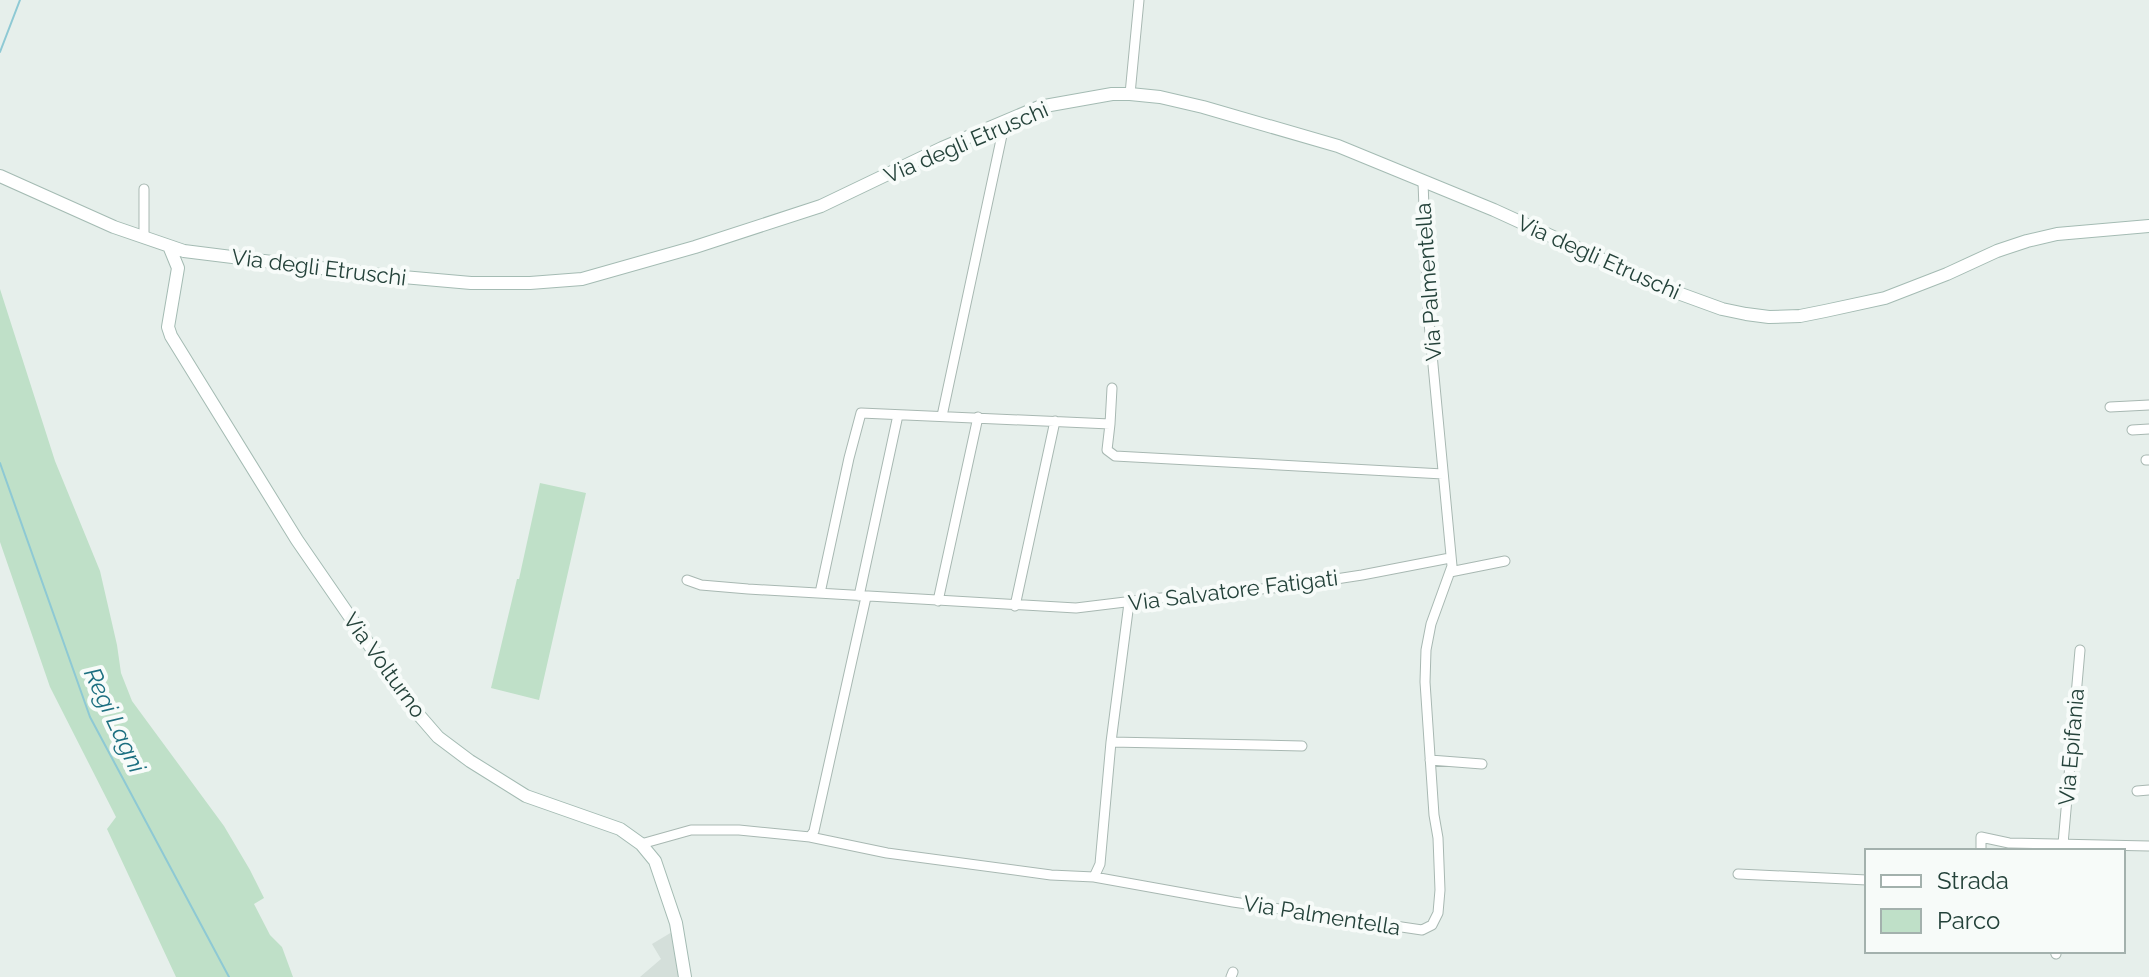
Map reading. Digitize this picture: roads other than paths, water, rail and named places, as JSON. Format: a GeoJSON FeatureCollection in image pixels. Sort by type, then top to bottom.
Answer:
{"type":"FeatureCollection","features":[{"type":"Feature","properties":{"kind":"main road","name":"Via degli Etruschi"},"geometry":{"type":"LineString","coordinates":[[179,257],[204,253],[369,274],[471,283],[582,279],[695,247],[821,206],[942,148],[1039,107],[1112,94],[1175,100],[1338,146],[1494,210],[1696,300],[1722,309],[1769,317],[1800,316],[1885,298],[2027,241],[2057,234],[2149,226]]}},
{"type":"Feature","properties":{"kind":"main road"},"geometry":{"type":"LineString","coordinates":[[0,176],[144,238],[179,257]]}},
{"type":"Feature","properties":{"kind":"main road","name":"Via Volturno"},"geometry":{"type":"LineString","coordinates":[[179,257],[168,327],[171,336],[297,540],[412,707],[438,737],[526,796],[620,829],[641,844]]}},
{"type":"Feature","properties":{"kind":"main road"},"geometry":{"type":"LineString","coordinates":[[641,844],[655,861],[676,923],[685,977]]}},
{"type":"Feature","properties":{"kind":"street"},"geometry":{"type":"LineString","coordinates":[[1130,94],[1139,0]]}},
{"type":"Feature","properties":{"kind":"street"},"geometry":{"type":"LineString","coordinates":[[942,416],[1005,121]]}},
{"type":"Feature","properties":{"kind":"street","name":"Via Palmentella"},"geometry":{"type":"LineString","coordinates":[[641,844],[691,830],[739,830],[810,837],[887,853],[1051,875],[1094,877],[1233,902],[1427,929],[1436,920],[1440,890],[1425,682],[1426,650],[1452,566],[1428,312],[1423,182]]}},
{"type":"Feature","properties":{"kind":"street"},"geometry":{"type":"LineString","coordinates":[[144,189],[144,238]]}},
{"type":"Feature","properties":{"kind":"street"},"geometry":{"type":"LineString","coordinates":[[1112,388],[1107,450],[1115,456],[1443,474]]}},
{"type":"Feature","properties":{"kind":"street"},"geometry":{"type":"LineString","coordinates":[[2110,407],[2149,405]]}},
{"type":"Feature","properties":{"kind":"street"},"geometry":{"type":"LineString","coordinates":[[820,593],[861,413],[1110,424]]}},
{"type":"Feature","properties":{"kind":"street"},"geometry":{"type":"LineString","coordinates":[[810,837],[814,831],[898,415]]}},
{"type":"Feature","properties":{"kind":"street"},"geometry":{"type":"LineString","coordinates":[[938,601],[978,417]]}},
{"type":"Feature","properties":{"kind":"street"},"geometry":{"type":"LineString","coordinates":[[1015,606],[1055,421]]}},
{"type":"Feature","properties":{"kind":"street"},"geometry":{"type":"LineString","coordinates":[[2132,430],[2149,429]]}},
{"type":"Feature","properties":{"kind":"street","name":"Via Salvatore Fatigati"},"geometry":{"type":"LineString","coordinates":[[687,580],[709,586],[1076,608],[1284,587],[1450,558]]}},
{"type":"Feature","properties":{"kind":"street"},"geometry":{"type":"LineString","coordinates":[[1450,572],[1505,561]]}},
{"type":"Feature","properties":{"kind":"street"},"geometry":{"type":"LineString","coordinates":[[1094,877],[1100,864],[1111,742],[1129,603]]}},
{"type":"Feature","properties":{"kind":"street","name":"Via Epifania"},"geometry":{"type":"LineString","coordinates":[[2063,844],[2080,650]]}},
{"type":"Feature","properties":{"kind":"street"},"geometry":{"type":"LineString","coordinates":[[1111,742],[1302,746]]}},
{"type":"Feature","properties":{"kind":"street"},"geometry":{"type":"LineString","coordinates":[[1430,760],[1482,764]]}},
{"type":"Feature","properties":{"kind":"street"},"geometry":{"type":"LineString","coordinates":[[2137,791],[2149,790]]}},
{"type":"Feature","properties":{"kind":"street"},"geometry":{"type":"LineString","coordinates":[[1981,849],[1981,837],[2009,843],[2100,848],[2149,846]]}},
{"type":"Feature","properties":{"kind":"street"},"geometry":{"type":"LineString","coordinates":[[1738,874],[1865,880]]}},
{"type":"Feature","properties":{"kind":"waterway","name":"Regi Lagni"},"geometry":{"type":"LineString","coordinates":[[0,52],[20,0]]}},
{"type":"Feature","properties":{"kind":"waterway","name":"Regi Lagni"},"geometry":{"type":"LineString","coordinates":[[0,463],[90,717],[229,977]]}}]}
